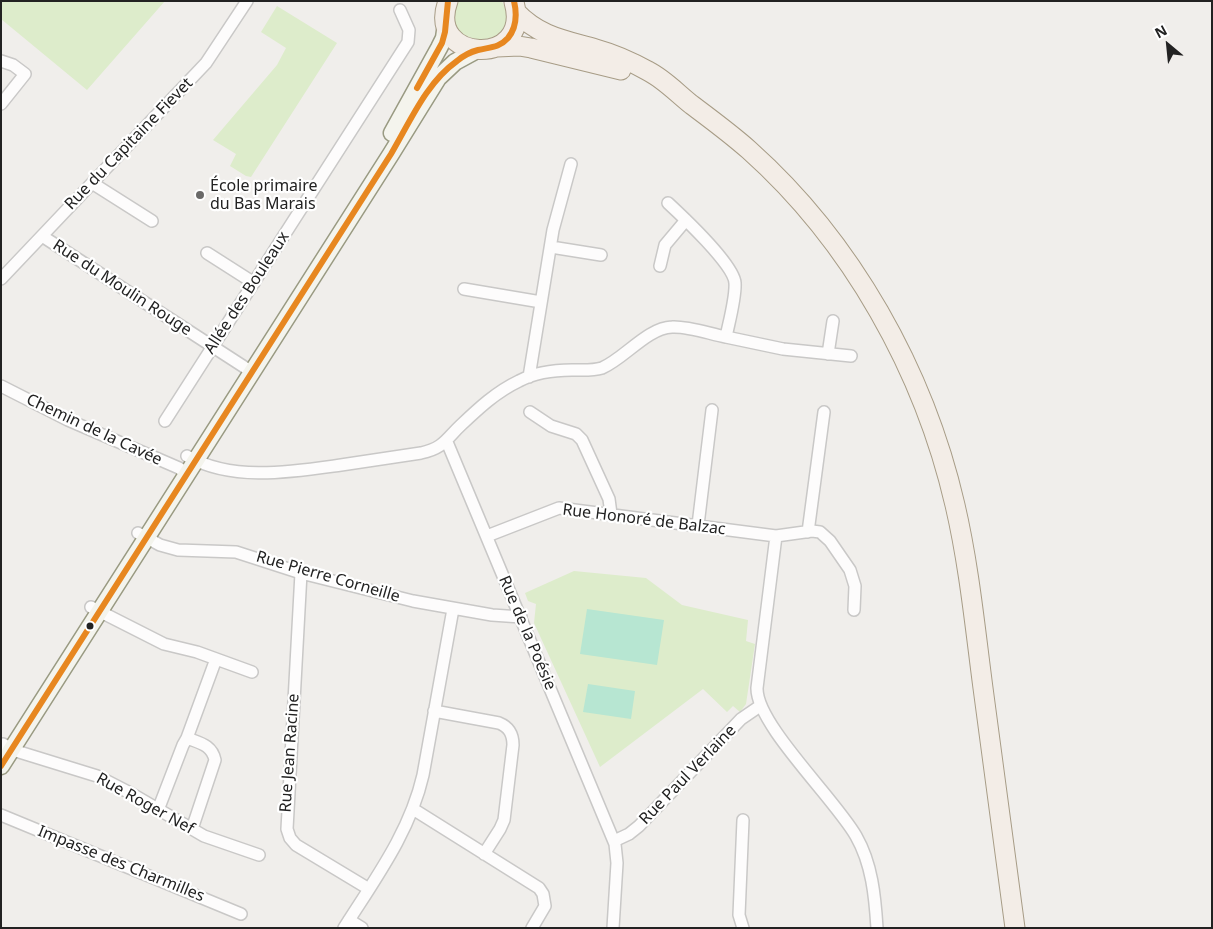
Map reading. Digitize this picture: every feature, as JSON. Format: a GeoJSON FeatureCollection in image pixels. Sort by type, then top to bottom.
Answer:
{"type":"FeatureCollection","features":[{"type":"Feature","properties":{"kind":"main road"},"geometry":{"type":"LineString","coordinates":[[430,1],[447,14],[450,34],[466,48],[487,50],[497,47],[519,46],[613,67],[648,81],[691,104]]}},
{"type":"Feature","properties":{"kind":"main road"},"geometry":{"type":"LineString","coordinates":[[497,47],[506,41],[512,32],[516,22],[515,6]]}},
{"type":"Feature","properties":{"kind":"main road"},"geometry":{"type":"LineString","coordinates":[[515,6],[529,23],[551,36],[605,52],[648,70],[723,128],[760,160],[832,241],[861,283],[889,330],[905,361],[930,420],[953,496],[963,547],[1015,928]]}},
{"type":"Feature","properties":{"kind":"main road"},"geometry":{"type":"LineString","coordinates":[[1,766],[5,746],[248,369],[387,142],[444,38],[447,14]]}},
{"type":"Feature","properties":{"kind":"main road"},"geometry":{"type":"LineString","coordinates":[[248,369],[391,154],[431,88],[451,66],[477,50]]}},
{"type":"Feature","properties":{"kind":"street","name":"Rue du Capitaine Fievet"},"geometry":{"type":"LineString","coordinates":[[1,279],[206,62],[247,1]]}},
{"type":"Feature","properties":{"kind":"street","name":"Allée des Bouleaux"},"geometry":{"type":"LineString","coordinates":[[166,420],[408,42],[409,30],[400,10]]}},
{"type":"Feature","properties":{"kind":"street"},"geometry":{"type":"LineString","coordinates":[[1,61],[14,65],[25,74],[1,104]]}},
{"type":"Feature","properties":{"kind":"street"},"geometry":{"type":"LineString","coordinates":[[529,377],[556,219],[571,164]]}},
{"type":"Feature","properties":{"kind":"street"},"geometry":{"type":"LineString","coordinates":[[92,183],[152,221]]}},
{"type":"Feature","properties":{"kind":"street"},"geometry":{"type":"LineString","coordinates":[[668,203],[730,269],[734,277],[736,286],[726,337]]}},
{"type":"Feature","properties":{"kind":"street"},"geometry":{"type":"LineString","coordinates":[[660,266],[665,245],[686,220]]}},
{"type":"Feature","properties":{"kind":"street","name":"Rue du Moulin Rouge"},"geometry":{"type":"LineString","coordinates":[[42,236],[248,369]]}},
{"type":"Feature","properties":{"kind":"street"},"geometry":{"type":"LineString","coordinates":[[551,247],[601,255]]}},
{"type":"Feature","properties":{"kind":"street"},"geometry":{"type":"LineString","coordinates":[[207,253],[254,283]]}},
{"type":"Feature","properties":{"kind":"street"},"geometry":{"type":"LineString","coordinates":[[464,289],[541,302]]}},
{"type":"Feature","properties":{"kind":"street"},"geometry":{"type":"LineString","coordinates":[[828,354],[833,321]]}},
{"type":"Feature","properties":{"kind":"street"},"geometry":{"type":"LineString","coordinates":[[447,442],[456,430],[489,399],[515,383],[529,377],[566,370],[602,368],[655,332],[668,328],[678,327],[782,349],[852,356]]}},
{"type":"Feature","properties":{"kind":"street","name":"Chemin de la Cavée"},"geometry":{"type":"LineString","coordinates":[[1,386],[68,420],[187,465],[252,472],[282,473],[421,453],[433,450],[447,442]]}},
{"type":"Feature","properties":{"kind":"street"},"geometry":{"type":"LineString","coordinates":[[698,525],[712,410]]}},
{"type":"Feature","properties":{"kind":"street"},"geometry":{"type":"LineString","coordinates":[[530,412],[551,426],[579,436],[609,499],[611,514]]}},
{"type":"Feature","properties":{"kind":"street"},"geometry":{"type":"LineString","coordinates":[[824,412],[808,532],[820,532],[826,536],[846,564],[855,586],[854,610]]}},
{"type":"Feature","properties":{"kind":"street","name":"Rue de la Poésie"},"geometry":{"type":"LineString","coordinates":[[447,442],[614,841],[616,863],[613,928]]}},
{"type":"Feature","properties":{"kind":"street","name":"Rue Honoré de Balzac"},"geometry":{"type":"LineString","coordinates":[[487,536],[555,509],[564,508],[776,536],[808,532]]}},
{"type":"Feature","properties":{"kind":"street","name":"Rue Pierre Corneille"},"geometry":{"type":"LineString","coordinates":[[142,535],[166,547],[184,551],[236,552],[302,572],[405,599],[453,609],[507,617],[520,617]]}},
{"type":"Feature","properties":{"kind":"street"},"geometry":{"type":"LineString","coordinates":[[776,536],[757,698],[780,738],[841,813],[856,836],[872,877],[878,928]]}},
{"type":"Feature","properties":{"kind":"street","name":"Rue Jean Racine"},"geometry":{"type":"LineString","coordinates":[[302,572],[286,829],[290,838],[300,848],[369,889]]}},
{"type":"Feature","properties":{"kind":"street"},"geometry":{"type":"LineString","coordinates":[[95,609],[164,644],[197,652],[252,672]]}},
{"type":"Feature","properties":{"kind":"street"},"geometry":{"type":"LineString","coordinates":[[362,928],[347,924],[397,844],[413,809],[423,775],[453,609]]}},
{"type":"Feature","properties":{"kind":"street"},"geometry":{"type":"LineString","coordinates":[[158,810],[216,659]]}},
{"type":"Feature","properties":{"kind":"street","name":"Rue Paul Verlaine"},"geometry":{"type":"LineString","coordinates":[[614,841],[629,834],[639,826],[741,719],[760,706]]}},
{"type":"Feature","properties":{"kind":"street"},"geometry":{"type":"LineString","coordinates":[[434,711],[499,723],[508,729],[512,736],[513,744],[504,820],[484,854]]}},
{"type":"Feature","properties":{"kind":"street"},"geometry":{"type":"LineString","coordinates":[[187,738],[208,746],[215,760],[192,829]]}},
{"type":"Feature","properties":{"kind":"street","name":"Rue Roger Nef"},"geometry":{"type":"LineString","coordinates":[[5,746],[97,776],[208,838],[259,855]]}},
{"type":"Feature","properties":{"kind":"street"},"geometry":{"type":"LineString","coordinates":[[413,809],[541,891],[545,906],[532,928]]}},
{"type":"Feature","properties":{"kind":"street","name":"Impasse des Charmilles"},"geometry":{"type":"LineString","coordinates":[[1,815],[241,914]]}},
{"type":"Feature","properties":{"kind":"street"},"geometry":{"type":"LineString","coordinates":[[743,820],[739,915],[743,928]]}},
{"type":"Feature","properties":{"kind":"green space"},"geometry":{"type":"Polygon","coordinates":[[[1,1],[165,1],[87,90],[1,19],[1,1]]]}},
{"type":"Feature","properties":{"kind":"green space"},"geometry":{"type":"Polygon","coordinates":[[[459,1],[502,1],[507,18],[502,30],[493,37],[480,39],[468,37],[458,29],[454,17],[459,1]]]}},
{"type":"Feature","properties":{"kind":"green space"},"geometry":{"type":"Polygon","coordinates":[[[277,6],[337,43],[251,177],[230,166],[236,154],[213,140],[277,65],[286,48],[261,32],[277,6]]]}},
{"type":"Feature","properties":{"kind":"green space"},"geometry":{"type":"Polygon","coordinates":[[[574,571],[646,578],[682,605],[748,620],[746,641],[755,644],[746,704],[740,712],[733,706],[727,712],[703,689],[600,767],[534,623],[536,604],[528,601],[525,593],[574,571]]]}},
{"type":"Feature","properties":{"kind":"green space"},"geometry":{"type":"Polygon","coordinates":[[[587,609],[664,620],[657,665],[580,654],[587,609]]]}},
{"type":"Feature","properties":{"kind":"green space"},"geometry":{"type":"Polygon","coordinates":[[[588,684],[635,691],[631,719],[583,712],[588,684]]]}},
{"type":"Feature","properties":{"kind":"transit line"},"geometry":{"type":"LineString","coordinates":[[417,88],[442,43],[448,1]]}},
{"type":"Feature","properties":{"kind":"transit line"},"geometry":{"type":"LineString","coordinates":[[1,766],[391,154],[412,116],[436,80],[462,57],[469,53],[498,45],[508,38],[516,20],[514,1]]}},
{"type":"Feature","properties":{"kind":"place","name":"École primaire du Bas Marais"},"geometry":{"type":"Point","coordinates":[200,195]}}]}
